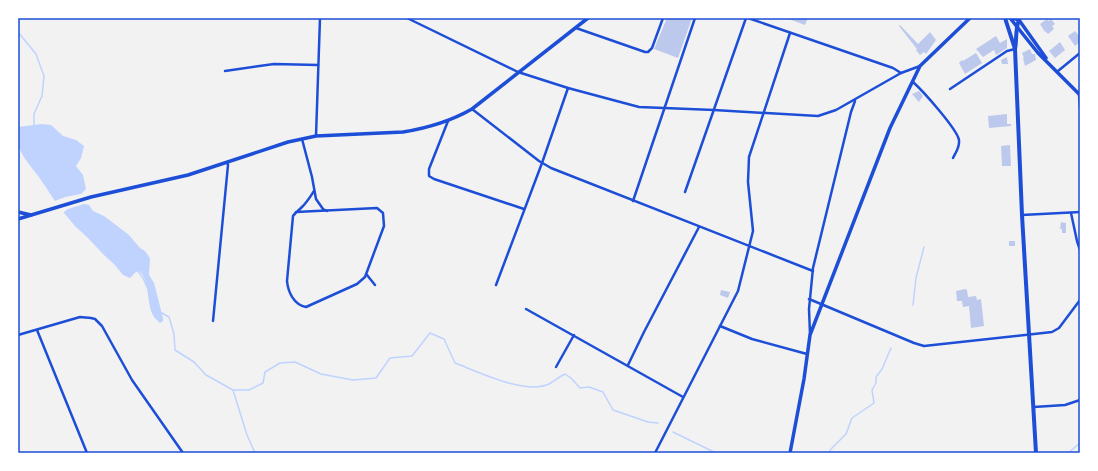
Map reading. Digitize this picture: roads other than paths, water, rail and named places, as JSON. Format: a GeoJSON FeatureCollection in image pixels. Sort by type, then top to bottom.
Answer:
{"type":"FeatureCollection","features":[{"type":"Feature","properties":{"kind":"main road"},"geometry":{"type":"LineString","coordinates":[[1005,18],[1015,49]]}},
{"type":"Feature","properties":{"kind":"main road"},"geometry":{"type":"LineString","coordinates":[[1020,19],[1016,26],[1015,49],[1028,334],[1036,453]]}},
{"type":"Feature","properties":{"kind":"street"},"geometry":{"type":"LineString","coordinates":[[316,136],[320,18]]}},
{"type":"Feature","properties":{"kind":"street"},"geometry":{"type":"LineString","coordinates":[[407,18],[415,20],[518,72],[639,108],[714,110],[818,116],[836,110],[900,73],[920,66]]}},
{"type":"Feature","properties":{"kind":"street"},"geometry":{"type":"LineString","coordinates":[[18,219],[91,197],[187,175],[302,138],[404,132],[418,130],[448,121],[472,109],[588,18]]}},
{"type":"Feature","properties":{"kind":"street"},"geometry":{"type":"LineString","coordinates":[[575,27],[641,52],[648,52],[652,48],[663,18]]}},
{"type":"Feature","properties":{"kind":"street"},"geometry":{"type":"LineString","coordinates":[[633,201],[695,18]]}},
{"type":"Feature","properties":{"kind":"street"},"geometry":{"type":"LineString","coordinates":[[686,192],[747,18],[893,68],[900,73]]}},
{"type":"Feature","properties":{"kind":"street"},"geometry":{"type":"LineString","coordinates":[[810,335],[890,128],[920,66],[970,18]]}},
{"type":"Feature","properties":{"kind":"street"},"geometry":{"type":"LineString","coordinates":[[1011,18],[1020,19],[1048,61]]}},
{"type":"Feature","properties":{"kind":"street"},"geometry":{"type":"LineString","coordinates":[[1011,18],[1038,52],[1080,95],[1080,108]]}},
{"type":"Feature","properties":{"kind":"street"},"geometry":{"type":"LineString","coordinates":[[655,453],[738,291],[750,246],[753,228],[748,182],[750,151],[764,114],[790,33]]}},
{"type":"Feature","properties":{"kind":"street"},"geometry":{"type":"LineString","coordinates":[[950,89],[1007,52],[1015,49]]}},
{"type":"Feature","properties":{"kind":"street"},"geometry":{"type":"LineString","coordinates":[[1058,71],[1080,53]]}},
{"type":"Feature","properties":{"kind":"street"},"geometry":{"type":"LineString","coordinates":[[225,71],[274,64],[318,65]]}},
{"type":"Feature","properties":{"kind":"street"},"geometry":{"type":"LineString","coordinates":[[913,82],[923,91],[957,135],[959,145],[953,158]]}},
{"type":"Feature","properties":{"kind":"street"},"geometry":{"type":"LineString","coordinates":[[496,285],[542,163],[568,88]]}},
{"type":"Feature","properties":{"kind":"street"},"geometry":{"type":"LineString","coordinates":[[790,453],[804,379],[810,335],[809,299],[812,271],[855,100]]}},
{"type":"Feature","properties":{"kind":"street"},"geometry":{"type":"LineString","coordinates":[[472,109],[542,163],[557,171],[812,271]]}},
{"type":"Feature","properties":{"kind":"street"},"geometry":{"type":"LineString","coordinates":[[448,121],[429,170],[429,176],[524,209]]}},
{"type":"Feature","properties":{"kind":"street"},"geometry":{"type":"LineString","coordinates":[[302,138],[316,200],[327,211]]}},
{"type":"Feature","properties":{"kind":"street"},"geometry":{"type":"LineString","coordinates":[[213,321],[228,165],[227,162]]}},
{"type":"Feature","properties":{"kind":"street"},"geometry":{"type":"LineString","coordinates":[[296,212],[377,208],[382,211],[383,214],[384,226],[367,275],[358,284],[309,307],[299,305],[291,295],[287,286],[287,281],[292,220],[296,212],[314,191]]}},
{"type":"Feature","properties":{"kind":"street"},"geometry":{"type":"LineString","coordinates":[[18,212],[32,215]]}},
{"type":"Feature","properties":{"kind":"street"},"geometry":{"type":"LineString","coordinates":[[1022,215],[1080,212]]}},
{"type":"Feature","properties":{"kind":"street"},"geometry":{"type":"LineString","coordinates":[[1071,213],[1080,250]]}},
{"type":"Feature","properties":{"kind":"street"},"geometry":{"type":"LineString","coordinates":[[628,365],[699,227]]}},
{"type":"Feature","properties":{"kind":"street"},"geometry":{"type":"LineString","coordinates":[[367,275],[375,285]]}},
{"type":"Feature","properties":{"kind":"street"},"geometry":{"type":"LineString","coordinates":[[809,299],[924,346],[1050,332],[1058,329],[1080,300]]}},
{"type":"Feature","properties":{"kind":"street"},"geometry":{"type":"LineString","coordinates":[[526,309],[683,397]]}},
{"type":"Feature","properties":{"kind":"street"},"geometry":{"type":"LineString","coordinates":[[18,335],[80,317],[91,318],[99,322],[105,330],[135,385],[183,453]]}},
{"type":"Feature","properties":{"kind":"street"},"geometry":{"type":"LineString","coordinates":[[720,326],[752,338],[807,354]]}},
{"type":"Feature","properties":{"kind":"street"},"geometry":{"type":"LineString","coordinates":[[37,330],[87,453]]}},
{"type":"Feature","properties":{"kind":"street"},"geometry":{"type":"LineString","coordinates":[[556,367],[574,335]]}},
{"type":"Feature","properties":{"kind":"street"},"geometry":{"type":"LineString","coordinates":[[1033,407],[1065,405],[1080,400]]}},
{"type":"Feature","properties":{"kind":"water"},"geometry":{"type":"Polygon","coordinates":[[[42,124],[51,125],[63,136],[76,140],[84,146],[81,158],[76,166],[83,175],[86,189],[81,194],[65,197],[55,201],[21,153],[18,141],[18,127],[42,124]]]}},
{"type":"Feature","properties":{"kind":"water"},"geometry":{"type":"Polygon","coordinates":[[[84,204],[89,205],[93,211],[104,216],[129,235],[148,255],[150,259],[149,275],[154,283],[163,318],[163,321],[160,323],[155,318],[150,308],[145,279],[142,274],[139,271],[136,272],[130,278],[123,275],[64,213],[68,209],[84,204]]]}},
{"type":"Feature","properties":{"kind":"waterway"},"geometry":{"type":"LineString","coordinates":[[18,32],[36,54],[44,76],[42,96],[34,114],[34,127]]}},
{"type":"Feature","properties":{"kind":"waterway"},"geometry":{"type":"LineString","coordinates":[[913,305],[916,278],[924,247]]}},
{"type":"Feature","properties":{"kind":"waterway"},"geometry":{"type":"LineString","coordinates":[[137,270],[147,287]]}},
{"type":"Feature","properties":{"kind":"waterway"},"geometry":{"type":"LineString","coordinates":[[162,313],[169,317],[174,334],[175,350],[194,362],[206,375],[233,390],[247,435],[255,453]]}},
{"type":"Feature","properties":{"kind":"waterway"},"geometry":{"type":"LineString","coordinates":[[233,390],[249,390],[263,383],[265,372],[280,363],[295,362],[321,374],[353,380],[376,378],[390,358],[412,356],[430,333],[444,339],[455,363],[476,372],[515,385],[528,387],[539,387],[549,384],[565,374],[580,388],[589,387],[603,392],[613,410],[648,422],[658,423]]}},
{"type":"Feature","properties":{"kind":"waterway"},"geometry":{"type":"LineString","coordinates":[[829,453],[846,434],[852,418],[874,403],[872,390],[876,383],[876,377],[882,369],[891,348]]}},
{"type":"Feature","properties":{"kind":"waterway"},"geometry":{"type":"LineString","coordinates":[[673,432],[716,453]]}},
{"type":"Feature","properties":{"kind":"waterway"},"geometry":{"type":"LineString","coordinates":[[1068,453],[1080,443]]}}]}
